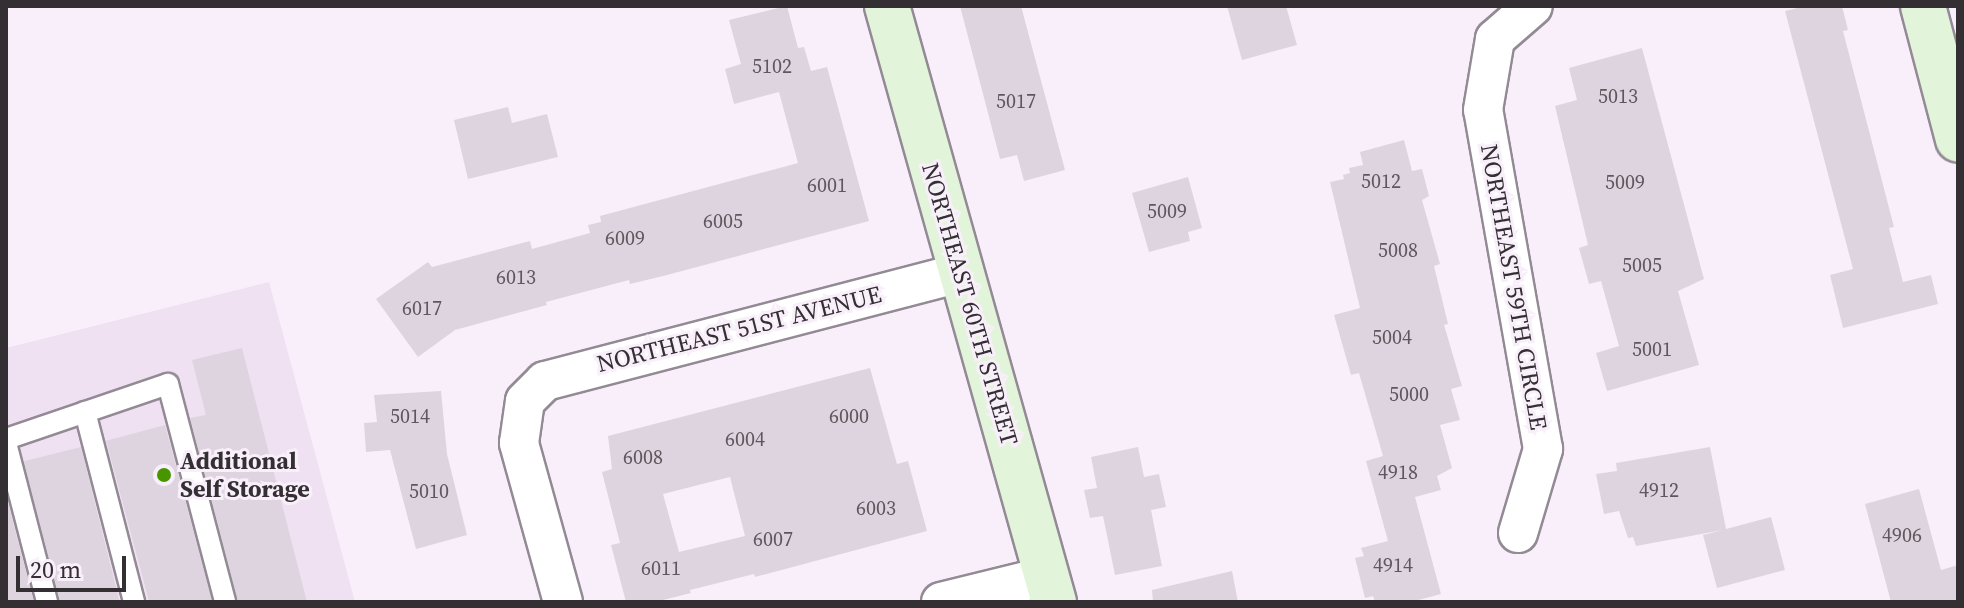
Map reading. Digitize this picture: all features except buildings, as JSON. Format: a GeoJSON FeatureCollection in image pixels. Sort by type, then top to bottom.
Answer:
{"type":"FeatureCollection","features":[{"type":"Feature","properties":{"kind":"street","name":"NORTHEAST 60TH STREET"},"geometry":{"type":"LineString","coordinates":[[887,6],[1050,589]]}},
{"type":"Feature","properties":{"kind":"street","name":"NORTHEAST 59TH CIRCLE"},"geometry":{"type":"LineString","coordinates":[[1518,533],[1543,449],[1483,110],[1495,39],[1533,6]]}},
{"type":"Feature","properties":{"kind":"street"},"geometry":{"type":"LineString","coordinates":[[1923,6],[1958,139]]}},
{"type":"Feature","properties":{"kind":"street","name":"NORTHEAST 51ST AVENUE"},"geometry":{"type":"LineString","coordinates":[[563,602],[519,443],[518,427],[525,401],[545,381],[960,273]]}},
{"type":"Feature","properties":{"kind":"street"},"geometry":{"type":"LineString","coordinates":[[941,602],[1050,589]]}},
{"type":"Feature","properties":{"kind":"lane"},"geometry":{"type":"LineString","coordinates":[[47,602],[6,441],[168,384],[225,602]]}},
{"type":"Feature","properties":{"kind":"lane"},"geometry":{"type":"LineString","coordinates":[[85,412],[134,602]]}},
{"type":"Feature","properties":{"kind":"shaded area","name":"Additional Self Storage"},"geometry":{"type":"Polygon","coordinates":[[[269,282],[355,602],[6,602],[6,348],[269,282]]]}},
{"type":"Feature","properties":{"kind":"place","name":"Additional Self Storage"},"geometry":{"type":"Point","coordinates":[164,475]}}]}
